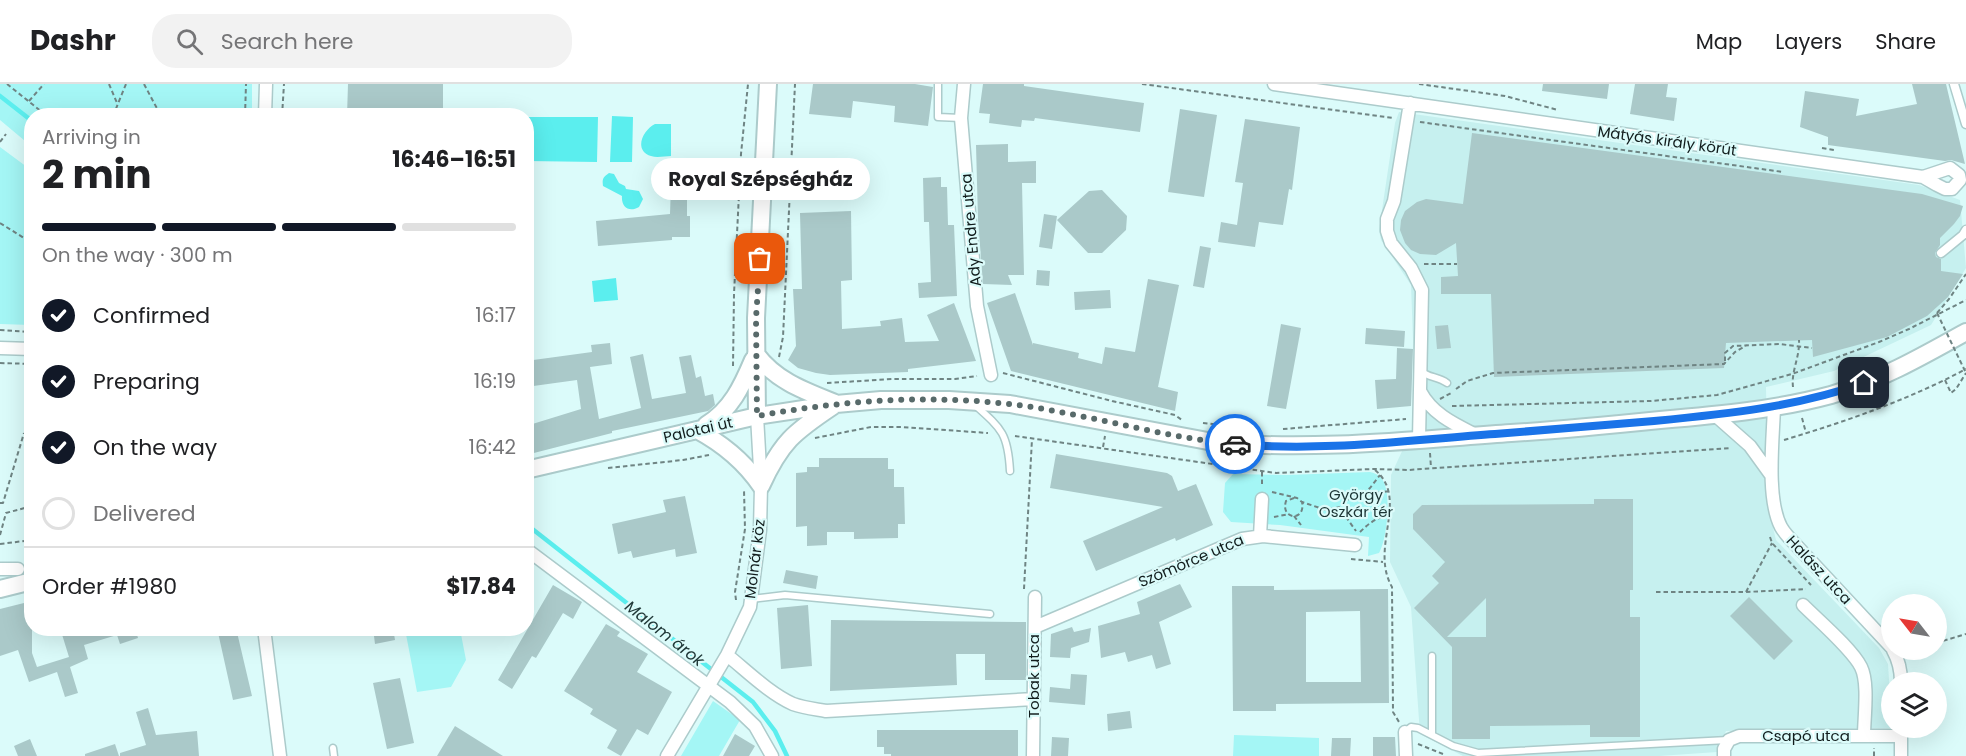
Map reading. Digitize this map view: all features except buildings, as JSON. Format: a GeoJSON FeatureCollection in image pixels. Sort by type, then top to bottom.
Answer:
{"type":"FeatureCollection","features":[{"type":"Feature","properties":{"kind":"main road"},"geometry":{"type":"LineString","coordinates":[[757,416],[756,318],[768,84]]}},
{"type":"Feature","properties":{"kind":"main road","name":"Palotai út"},"geometry":{"type":"LineString","coordinates":[[534,468],[757,416],[836,404],[908,399],[970,401],[1039,409],[1166,435],[1246,445],[1299,446],[1419,440],[1716,416],[1832,394],[1881,377],[1966,332]]}},
{"type":"Feature","properties":{"kind":"main road"},"geometry":{"type":"LineString","coordinates":[[756,354],[764,364],[785,381],[836,404]]}},
{"type":"Feature","properties":{"kind":"main road"},"geometry":{"type":"LineString","coordinates":[[753,486],[751,471],[732,452],[697,430],[725,411],[738,393],[756,354]]}},
{"type":"Feature","properties":{"kind":"main road"},"geometry":{"type":"LineString","coordinates":[[753,486],[795,432],[836,404]]}},
{"type":"Feature","properties":{"kind":"main road"},"geometry":{"type":"LineString","coordinates":[[0,589],[24,583]]}},
{"type":"Feature","properties":{"kind":"street"},"geometry":{"type":"LineString","coordinates":[[265,108],[266,84]]}},
{"type":"Feature","properties":{"kind":"street","name":"Ady Endre utca"},"geometry":{"type":"LineString","coordinates":[[964,84],[962,118],[977,306],[991,375]]}},
{"type":"Feature","properties":{"kind":"street","name":"Mátyás király körút"},"geometry":{"type":"LineString","coordinates":[[1274,84],[1923,177]]}},
{"type":"Feature","properties":{"kind":"street"},"geometry":{"type":"LineString","coordinates":[[1954,84],[1966,124]]}},
{"type":"Feature","properties":{"kind":"street"},"geometry":{"type":"LineString","coordinates":[[1410,104],[1394,201],[1387,219],[1387,231],[1391,243],[1419,280],[1422,290],[1419,440]]}},
{"type":"Feature","properties":{"kind":"street"},"geometry":{"type":"LineString","coordinates":[[1941,254],[1965,234]]}},
{"type":"Feature","properties":{"kind":"street"},"geometry":{"type":"LineString","coordinates":[[0,348],[24,349]]}},
{"type":"Feature","properties":{"kind":"street"},"geometry":{"type":"LineString","coordinates":[[1419,389],[1431,408],[1452,423],[1477,435]]}},
{"type":"Feature","properties":{"kind":"street","name":"Halász utca"},"geometry":{"type":"LineString","coordinates":[[1774,406],[1772,476],[1777,517],[1787,536],[1881,637]]}},
{"type":"Feature","properties":{"kind":"street"},"geometry":{"type":"LineString","coordinates":[[753,486],[757,416]]}},
{"type":"Feature","properties":{"kind":"street"},"geometry":{"type":"LineString","coordinates":[[1716,416],[1750,446],[1772,476]]}},
{"type":"Feature","properties":{"kind":"street","name":"Molnár köz"},"geometry":{"type":"LineString","coordinates":[[667,756],[727,655],[750,607],[760,538],[753,486]]}},
{"type":"Feature","properties":{"kind":"street"},"geometry":{"type":"LineString","coordinates":[[1260,536],[1262,499]]}},
{"type":"Feature","properties":{"kind":"street","name":"Szömörce utca"},"geometry":{"type":"LineString","coordinates":[[1035,627],[1242,539],[1260,536],[1355,545]]}},
{"type":"Feature","properties":{"kind":"street"},"geometry":{"type":"LineString","coordinates":[[534,555],[711,682],[755,726],[772,756]]}},
{"type":"Feature","properties":{"kind":"street"},"geometry":{"type":"LineString","coordinates":[[0,569],[18,569]]}},
{"type":"Feature","properties":{"kind":"street","name":"Tobak utca"},"geometry":{"type":"LineString","coordinates":[[1030,593],[1035,627],[1033,756]]}},
{"type":"Feature","properties":{"kind":"street"},"geometry":{"type":"LineString","coordinates":[[1803,605],[1854,656],[1862,668],[1865,681],[1864,736]]}},
{"type":"Feature","properties":{"kind":"street"},"geometry":{"type":"LineString","coordinates":[[265,636],[280,756]]}},
{"type":"Feature","properties":{"kind":"street"},"geometry":{"type":"LineString","coordinates":[[727,655],[793,704],[817,709],[1034,699]]}},
{"type":"Feature","properties":{"kind":"street"},"geometry":{"type":"LineString","coordinates":[[1405,732],[1406,756]]}},
{"type":"Feature","properties":{"kind":"street","name":"Csapó utca"},"geometry":{"type":"LineString","coordinates":[[1729,740],[1739,736],[1881,734]]}},
{"type":"Feature","properties":{"kind":"street"},"geometry":{"type":"LineString","coordinates":[[1901,738],[1901,756]]}},
{"type":"Feature","properties":{"kind":"street"},"geometry":{"type":"LineString","coordinates":[[1724,756],[1724,749],[1729,740]]}},
{"type":"Feature","properties":{"kind":"lane"},"geometry":{"type":"LineString","coordinates":[[938,84],[938,117],[962,118]]}},
{"type":"Feature","properties":{"kind":"lane"},"geometry":{"type":"LineString","coordinates":[[1420,369],[1426,376],[1439,377],[1447,383]]}},
{"type":"Feature","properties":{"kind":"lane"},"geometry":{"type":"LineString","coordinates":[[970,401],[1003,434],[1009,448],[1010,471]]}},
{"type":"Feature","properties":{"kind":"lane"},"geometry":{"type":"LineString","coordinates":[[751,598],[785,595],[990,614]]}},
{"type":"Feature","properties":{"kind":"lane"},"geometry":{"type":"LineString","coordinates":[[1432,656],[1432,735]]}},
{"type":"Feature","properties":{"kind":"lane"},"geometry":{"type":"LineString","coordinates":[[1405,732],[1410,728],[1418,728],[1453,746],[1478,753],[1729,740]]}},
{"type":"Feature","properties":{"kind":"lane"},"geometry":{"type":"LineString","coordinates":[[333,748],[334,756]]}},
{"type":"Feature","properties":{"kind":"path"},"geometry":{"type":"LineString","coordinates":[[7,84],[37,108]]}},
{"type":"Feature","properties":{"kind":"path"},"geometry":{"type":"LineString","coordinates":[[29,101],[44,84]]}},
{"type":"Feature","properties":{"kind":"path"},"geometry":{"type":"LineString","coordinates":[[109,84],[117,104]]}},
{"type":"Feature","properties":{"kind":"path"},"geometry":{"type":"LineString","coordinates":[[116,108],[126,84]]}},
{"type":"Feature","properties":{"kind":"path"},"geometry":{"type":"LineString","coordinates":[[144,84],[157,108]]}},
{"type":"Feature","properties":{"kind":"path"},"geometry":{"type":"LineString","coordinates":[[245,108],[246,84]]}},
{"type":"Feature","properties":{"kind":"path"},"geometry":{"type":"LineString","coordinates":[[282,108],[284,84]]}},
{"type":"Feature","properties":{"kind":"path"},"geometry":{"type":"LineString","coordinates":[[733,366],[741,154],[748,84]]}},
{"type":"Feature","properties":{"kind":"path"},"geometry":{"type":"LineString","coordinates":[[779,359],[783,337],[795,84]]}},
{"type":"Feature","properties":{"kind":"path"},"geometry":{"type":"LineString","coordinates":[[1142,84],[1786,172]]}},
{"type":"Feature","properties":{"kind":"path"},"geometry":{"type":"LineString","coordinates":[[1419,84],[1505,96],[1562,111]]}},
{"type":"Feature","properties":{"kind":"path"},"geometry":{"type":"LineString","coordinates":[[0,142],[6,134]]}},
{"type":"Feature","properties":{"kind":"path"},"geometry":{"type":"LineString","coordinates":[[0,223],[24,238]]}},
{"type":"Feature","properties":{"kind":"path"},"geometry":{"type":"LineString","coordinates":[[1421,264],[1457,264]]}},
{"type":"Feature","properties":{"kind":"path"},"geometry":{"type":"LineString","coordinates":[[1966,274],[1937,313],[1966,372]]}},
{"type":"Feature","properties":{"kind":"path"},"geometry":{"type":"LineString","coordinates":[[1451,406],[1691,398],[1734,391],[1792,374],[1909,329],[1966,300]]}},
{"type":"Feature","properties":{"kind":"path"},"geometry":{"type":"LineString","coordinates":[[0,330],[24,332]]}},
{"type":"Feature","properties":{"kind":"path"},"geometry":{"type":"LineString","coordinates":[[1792,374],[1799,340]]}},
{"type":"Feature","properties":{"kind":"path"},"geometry":{"type":"LineString","coordinates":[[1724,364],[1725,353],[1733,346],[1779,344],[1812,348]]}},
{"type":"Feature","properties":{"kind":"path"},"geometry":{"type":"LineString","coordinates":[[1451,393],[1467,381],[1493,373],[1724,364],[1735,352],[1747,345]]}},
{"type":"Feature","properties":{"kind":"path"},"geometry":{"type":"LineString","coordinates":[[0,363],[24,364]]}},
{"type":"Feature","properties":{"kind":"path"},"geometry":{"type":"LineString","coordinates":[[818,382],[955,379],[991,375],[998,372],[1112,401],[1175,414],[1182,421]]}},
{"type":"Feature","properties":{"kind":"path"},"geometry":{"type":"LineString","coordinates":[[1773,443],[1873,411],[1966,372]]}},
{"type":"Feature","properties":{"kind":"path"},"geometry":{"type":"LineString","coordinates":[[1945,380],[1951,393],[1966,372]]}},
{"type":"Feature","properties":{"kind":"path"},"geometry":{"type":"LineString","coordinates":[[1437,400],[1442,404]]}},
{"type":"Feature","properties":{"kind":"path"},"geometry":{"type":"LineString","coordinates":[[1273,430],[1384,421]]}},
{"type":"Feature","properties":{"kind":"path"},"geometry":{"type":"LineString","coordinates":[[1194,422],[1239,428]]}},
{"type":"Feature","properties":{"kind":"path"},"geometry":{"type":"LineString","coordinates":[[811,441],[819,436],[871,427],[901,427],[1003,434],[1262,471],[1296,473],[1373,469],[1408,470],[1750,446]]}},
{"type":"Feature","properties":{"kind":"path"},"geometry":{"type":"LineString","coordinates":[[0,503],[3,503],[24,433]]}},
{"type":"Feature","properties":{"kind":"path"},"geometry":{"type":"LineString","coordinates":[[1030,593],[1032,438]]}},
{"type":"Feature","properties":{"kind":"path"},"geometry":{"type":"LineString","coordinates":[[605,468],[682,460],[704,455],[721,456],[732,452]]}},
{"type":"Feature","properties":{"kind":"path"},"geometry":{"type":"LineString","coordinates":[[1373,469],[1386,482],[1390,491],[1383,562],[1386,577],[1392,587],[1393,712],[1405,732],[1416,744],[1449,756]]}},
{"type":"Feature","properties":{"kind":"path"},"geometry":{"type":"LineString","coordinates":[[1262,471],[1262,484],[1268,491],[1297,498],[1326,510],[1340,507],[1347,500],[1360,495],[1390,491]]}},
{"type":"Feature","properties":{"kind":"path"},"geometry":{"type":"LineString","coordinates":[[1360,495],[1370,488],[1380,475]]}},
{"type":"Feature","properties":{"kind":"path"},"geometry":{"type":"LineString","coordinates":[[736,600],[735,592],[753,486]]}},
{"type":"Feature","properties":{"kind":"path"},"geometry":{"type":"LineString","coordinates":[[1297,498],[1286,501],[1286,512],[1291,516],[1301,513],[1304,508],[1302,502]]}},
{"type":"Feature","properties":{"kind":"path"},"geometry":{"type":"LineString","coordinates":[[0,535],[6,513],[24,508]]}},
{"type":"Feature","properties":{"kind":"path"},"geometry":{"type":"LineString","coordinates":[[1333,508],[1354,525],[1358,534],[1371,522],[1389,516]]}},
{"type":"Feature","properties":{"kind":"path"},"geometry":{"type":"LineString","coordinates":[[0,544],[24,541]]}},
{"type":"Feature","properties":{"kind":"path"},"geometry":{"type":"LineString","coordinates":[[1746,592],[1772,543],[1810,585]]}},
{"type":"Feature","properties":{"kind":"path"},"geometry":{"type":"LineString","coordinates":[[1348,559],[1383,562]]}},
{"type":"Feature","properties":{"kind":"path"},"geometry":{"type":"LineString","coordinates":[[1656,592],[1806,589]]}},
{"type":"Feature","properties":{"kind":"path"},"geometry":{"type":"LineString","coordinates":[[1947,640],[1966,634]]}},
{"type":"Feature","properties":{"kind":"shaded area"},"geometry":{"type":"Polygon","coordinates":[[[1399,112],[1919,185],[1960,200],[1966,268],[1931,325],[1834,371],[1766,387],[1768,507],[1776,540],[1879,648],[1881,660],[1886,660],[1888,664],[1888,672],[1881,672],[1881,728],[1726,731],[1717,752],[1659,756],[1463,756],[1420,734],[1411,607],[1390,562],[1391,475],[1416,421],[1411,285],[1381,240],[1379,230],[1395,123],[1399,112]]]}},
{"type":"Feature","properties":{"kind":"shaded area"},"geometry":{"type":"Polygon","coordinates":[[[612,116],[633,117],[632,162],[610,162],[612,116]]]}},
{"type":"Feature","properties":{"kind":"shaded area"},"geometry":{"type":"Polygon","coordinates":[[[534,117],[598,117],[597,162],[534,161],[534,117]]]}},
{"type":"Feature","properties":{"kind":"shaded area"},"geometry":{"type":"Polygon","coordinates":[[[655,124],[671,124],[671,156],[653,157],[642,149],[644,135],[655,124]]]}},
{"type":"Feature","properties":{"kind":"shaded area"},"geometry":{"type":"Polygon","coordinates":[[[609,173],[614,174],[626,189],[639,191],[643,199],[639,207],[626,208],[622,196],[603,186],[603,178],[609,173]]]}},
{"type":"Feature","properties":{"kind":"shaded area"},"geometry":{"type":"Polygon","coordinates":[[[616,278],[618,300],[594,302],[592,281],[616,278]]]}},
{"type":"Feature","properties":{"kind":"green space"},"geometry":{"type":"Polygon","coordinates":[[[0,84],[252,84],[252,108],[24,108],[24,140],[0,120],[0,84]]]}},
{"type":"Feature","properties":{"kind":"green space"},"geometry":{"type":"Polygon","coordinates":[[[0,147],[24,165],[24,325],[0,324],[0,147]]]}},
{"type":"Feature","properties":{"kind":"green space","name":"György Oszkár tér"},"geometry":{"type":"Polygon","coordinates":[[[1370,472],[1382,479],[1388,505],[1382,547],[1379,553],[1368,556],[1369,537],[1280,525],[1231,522],[1223,512],[1225,483],[1233,474],[1370,472]]]}},
{"type":"Feature","properties":{"kind":"green space"},"geometry":{"type":"Polygon","coordinates":[[[406,636],[461,636],[466,660],[451,687],[417,692],[406,636]]]}},
{"type":"Feature","properties":{"kind":"green space"},"geometry":{"type":"Polygon","coordinates":[[[713,701],[740,720],[719,756],[681,756],[713,701]]]}},
{"type":"Feature","properties":{"kind":"green space"},"geometry":{"type":"Polygon","coordinates":[[[1234,735],[1319,738],[1319,756],[1233,756],[1234,735]]]}},
{"type":"Feature","properties":{"kind":"waterway","name":"Malom árok"},"geometry":{"type":"LineString","coordinates":[[0,96],[24,115]]}},
{"type":"Feature","properties":{"kind":"waterway","name":"Malom árok"},"geometry":{"type":"LineString","coordinates":[[534,530],[753,702],[775,731],[787,756]]}},
{"type":"Feature","properties":{"kind":"way so far"},"geometry":{"type":"LineString","coordinates":[[760,259],[756,318],[757,416],[881,400],[949,400],[1010,404],[1166,435],[1235,444]]}},
{"type":"Feature","properties":{"kind":"place","name":"Royal Szépségház"},"geometry":{"type":"Point","coordinates":[760,259]}},
{"type":"Feature","properties":{"kind":"route"},"geometry":{"type":"LineString","coordinates":[[1235,444],[1299,446],[1377,442],[1560,430],[1716,416],[1797,402],[1832,394],[1864,383]]}}]}
